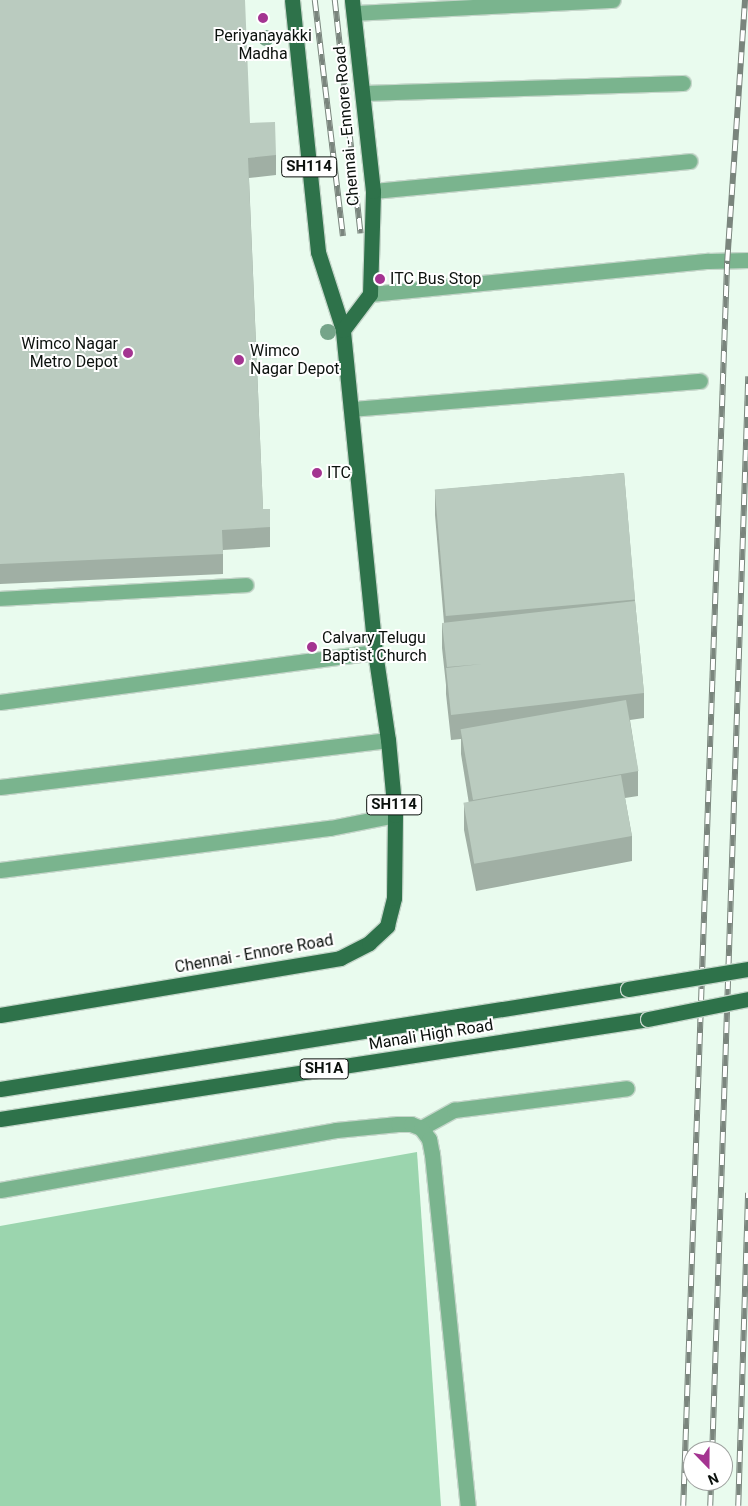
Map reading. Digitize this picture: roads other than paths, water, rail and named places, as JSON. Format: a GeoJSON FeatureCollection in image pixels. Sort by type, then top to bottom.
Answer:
{"type":"FeatureCollection","features":[{"type":"Feature","properties":{"kind":"main road","name":"Chennai - Ennore Road"},"geometry":{"type":"LineString","coordinates":[[0,1015],[340,958],[369,943],[387,926],[394,898],[394,815],[388,740],[374,652],[343,330],[318,252],[292,0]]}},
{"type":"Feature","properties":{"kind":"main road","name":"Chennai - Ennore Road"},"geometry":{"type":"LineString","coordinates":[[353,6],[373,191],[370,294]]}},
{"type":"Feature","properties":{"kind":"main road"},"geometry":{"type":"LineString","coordinates":[[343,330],[370,294]]}},
{"type":"Feature","properties":{"kind":"main road","name":"Manali High Road"},"geometry":{"type":"LineString","coordinates":[[0,1089],[748,969]]}},
{"type":"Feature","properties":{"kind":"main road","name":"Manali High Road"},"geometry":{"type":"LineString","coordinates":[[0,1119],[648,1019],[748,999]]}},
{"type":"Feature","properties":{"kind":"street"},"geometry":{"type":"LineString","coordinates":[[353,6],[613,0]]}},
{"type":"Feature","properties":{"kind":"street"},"geometry":{"type":"LineString","coordinates":[[363,93],[684,83]]}},
{"type":"Feature","properties":{"kind":"street"},"geometry":{"type":"LineString","coordinates":[[373,191],[690,161]]}},
{"type":"Feature","properties":{"kind":"street"},"geometry":{"type":"LineString","coordinates":[[370,294],[708,261],[748,260]]}},
{"type":"Feature","properties":{"kind":"street"},"geometry":{"type":"LineString","coordinates":[[351,409],[700,381]]}},
{"type":"Feature","properties":{"kind":"street"},"geometry":{"type":"LineString","coordinates":[[0,702],[374,652]]}},
{"type":"Feature","properties":{"kind":"street"},"geometry":{"type":"LineString","coordinates":[[0,787],[388,740]]}},
{"type":"Feature","properties":{"kind":"street"},"geometry":{"type":"LineString","coordinates":[[0,870],[330,828],[394,815]]}},
{"type":"Feature","properties":{"kind":"street"},"geometry":{"type":"LineString","coordinates":[[421,1128],[454,1110],[627,1088]]}},
{"type":"Feature","properties":{"kind":"street"},"geometry":{"type":"LineString","coordinates":[[0,1190],[336,1130],[398,1124],[411,1124],[421,1128],[430,1140],[432,1154],[468,1506]]}},
{"type":"Feature","properties":{"kind":"lane"},"geometry":{"type":"LineString","coordinates":[[0,599],[247,585]]}},
{"type":"Feature","properties":{"kind":"railway"},"geometry":{"type":"LineString","coordinates":[[315,0],[343,236]]}},
{"type":"Feature","properties":{"kind":"railway"},"geometry":{"type":"LineString","coordinates":[[335,0],[361,234]]}},
{"type":"Feature","properties":{"kind":"railway"},"geometry":{"type":"LineString","coordinates":[[683,1506],[727,261],[745,0]]}},
{"type":"Feature","properties":{"kind":"railway"},"geometry":{"type":"LineString","coordinates":[[712,1441],[748,377]]}},
{"type":"Feature","properties":{"kind":"railway"},"geometry":{"type":"LineString","coordinates":[[738,1506],[748,1193]]}},
{"type":"Feature","properties":{"kind":"railway"},"geometry":{"type":"LineString","coordinates":[[710,1506],[711,1491]]}},
{"type":"Feature","properties":{"kind":"place","name":"Periyanayakki Madha"},"geometry":{"type":"Point","coordinates":[263,18]}},
{"type":"Feature","properties":{"kind":"place","name":"ITC Bus Stop"},"geometry":{"type":"Point","coordinates":[380,279]}},
{"type":"Feature","properties":{"kind":"place","name":"Wimco Nagar Metro Depot"},"geometry":{"type":"Point","coordinates":[128,353]}},
{"type":"Feature","properties":{"kind":"place","name":"Wimco Nagar Depot"},"geometry":{"type":"Point","coordinates":[239,360]}},
{"type":"Feature","properties":{"kind":"place","name":"ITC"},"geometry":{"type":"Point","coordinates":[317,473]}},
{"type":"Feature","properties":{"kind":"place","name":"Calvary Telugu Baptist Church"},"geometry":{"type":"Point","coordinates":[312,647]}}]}
